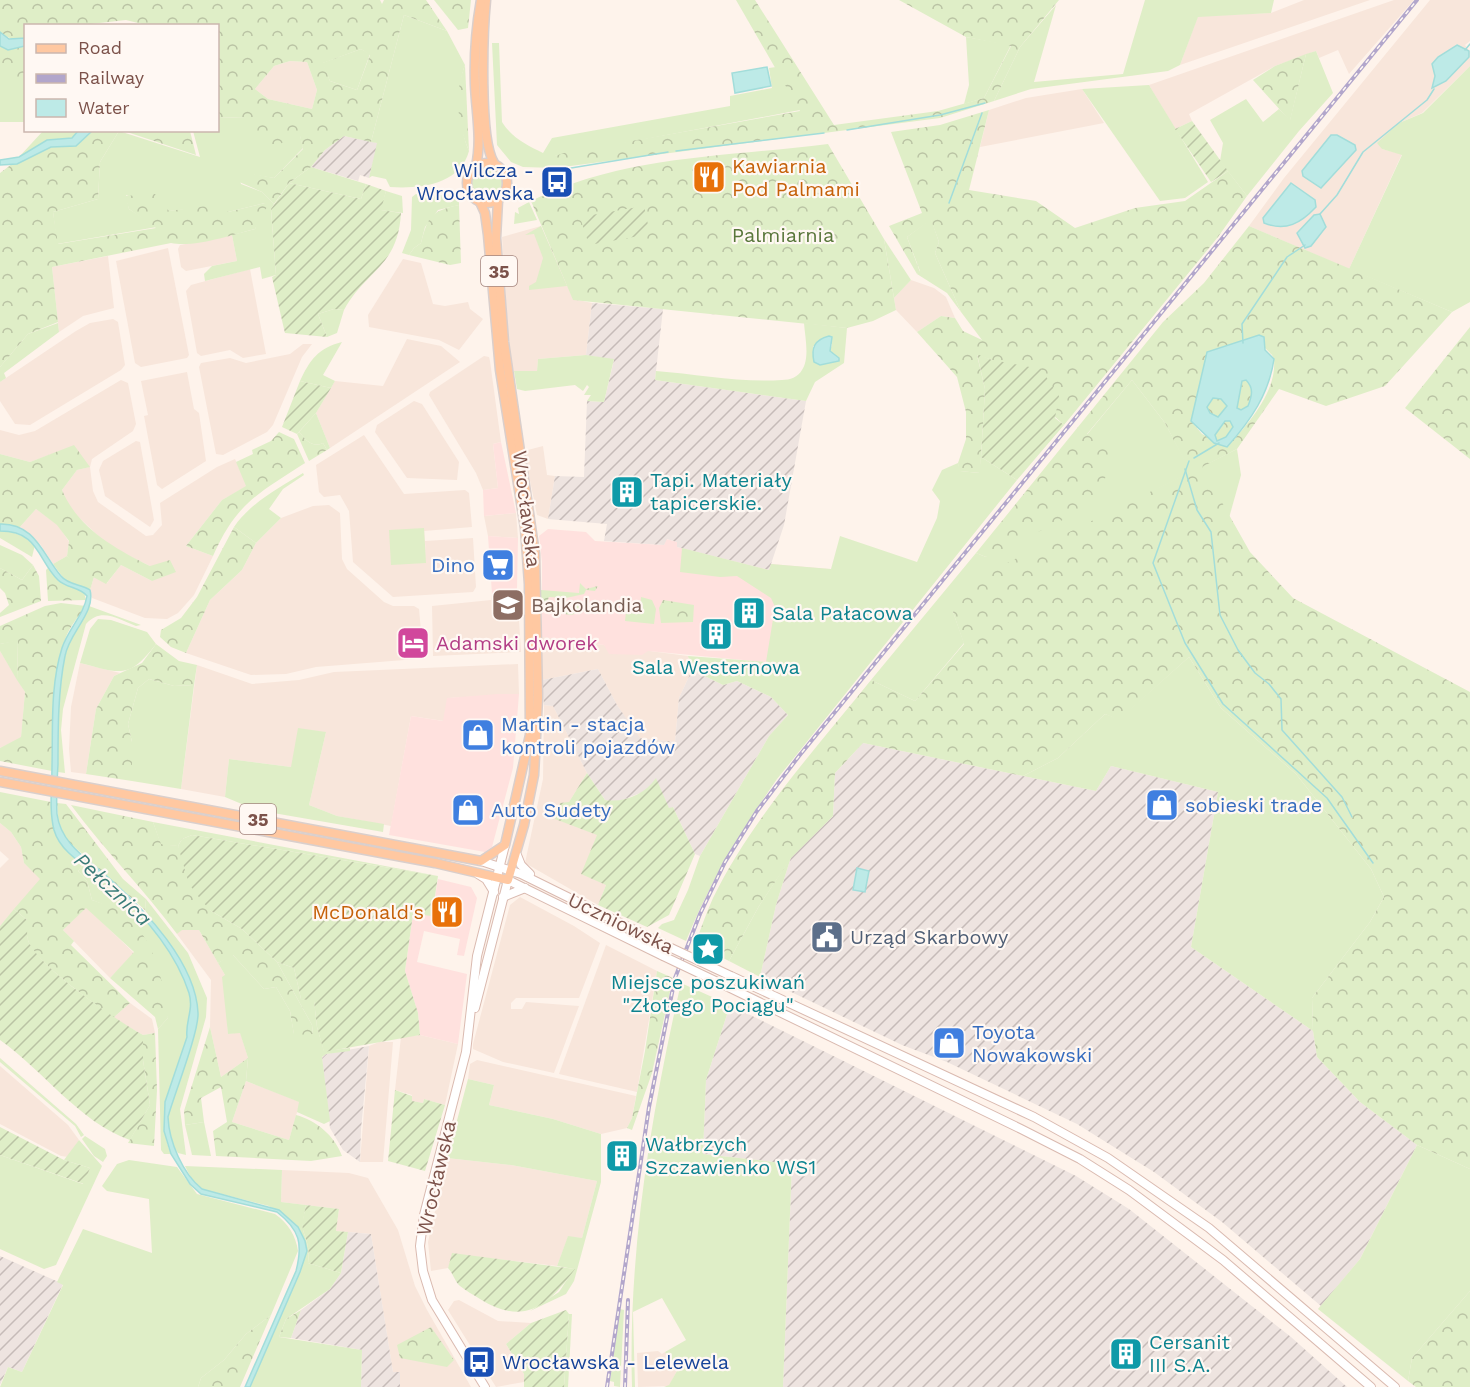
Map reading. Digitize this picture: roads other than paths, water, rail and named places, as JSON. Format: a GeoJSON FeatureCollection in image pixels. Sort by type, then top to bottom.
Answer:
{"type":"FeatureCollection","features":[{"type":"Feature","properties":{"kind":"main road","name":"35"},"geometry":{"type":"LineString","coordinates":[[480,0],[476,26],[475,85],[479,143],[476,166],[468,177],[467,186],[470,193],[480,202]]}},
{"type":"Feature","properties":{"kind":"main road","name":"35"},"geometry":{"type":"LineString","coordinates":[[486,0],[484,100],[488,144],[494,163],[502,170],[506,179],[505,190],[498,200]]}},
{"type":"Feature","properties":{"kind":"main road"},"geometry":{"type":"LineString","coordinates":[[476,166],[483,162],[494,163]]}},
{"type":"Feature","properties":{"kind":"main road"},"geometry":{"type":"LineString","coordinates":[[480,202],[488,204],[498,200]]}},
{"type":"Feature","properties":{"kind":"main road","name":"Wrocławska"},"geometry":{"type":"LineString","coordinates":[[485,1387],[436,1309],[425,1282],[420,1251],[422,1222],[453,1105],[507,880],[517,855],[528,806],[537,739],[535,554],[504,342],[496,238],[498,200]]}},
{"type":"Feature","properties":{"kind":"main road","name":"Wrocławska"},"geometry":{"type":"LineString","coordinates":[[470,1027],[477,956],[506,845],[530,735],[529,584],[525,528],[499,359],[489,235],[485,213],[480,202]]}},
{"type":"Feature","properties":{"kind":"main road","name":"35"},"geometry":{"type":"LineString","coordinates":[[0,771],[500,866]]}},
{"type":"Feature","properties":{"kind":"main road","name":"35"},"geometry":{"type":"LineString","coordinates":[[0,782],[468,870],[507,880]]}},
{"type":"Feature","properties":{"kind":"main road"},"geometry":{"type":"LineString","coordinates":[[382,854],[385,843]]}},
{"type":"Feature","properties":{"kind":"main road"},"geometry":{"type":"LineString","coordinates":[[481,861],[506,845]]}},
{"type":"Feature","properties":{"kind":"main road"},"geometry":{"type":"LineString","coordinates":[[517,855],[523,869],[540,883]]}},
{"type":"Feature","properties":{"kind":"main road","name":"Uczniowska"},"geometry":{"type":"LineString","coordinates":[[500,866],[1034,1117],[1141,1178],[1209,1228],[1395,1387]]}},
{"type":"Feature","properties":{"kind":"main road"},"geometry":{"type":"LineString","coordinates":[[468,870],[484,877],[494,891]]}},
{"type":"Feature","properties":{"kind":"main road","name":"Uczniowska"},"geometry":{"type":"LineString","coordinates":[[507,880],[1080,1160],[1129,1190],[1223,1260],[1371,1387]]}},
{"type":"Feature","properties":{"kind":"main road"},"geometry":{"type":"LineString","coordinates":[[503,897],[525,888]]}},
{"type":"Feature","properties":{"kind":"main road"},"geometry":{"type":"LineString","coordinates":[[792,1018],[795,1008],[801,1007]]}},
{"type":"Feature","properties":{"kind":"main road"},"geometry":{"type":"LineString","coordinates":[[952,1096],[961,1090],[958,1081]]}},
{"type":"Feature","properties":{"kind":"water"},"geometry":{"type":"Polygon","coordinates":[[[0,32],[9,39],[24,38],[24,46],[8,50],[0,46],[0,32]]]}},
{"type":"Feature","properties":{"kind":"water"},"geometry":{"type":"Polygon","coordinates":[[[1457,45],[1469,51],[1469,57],[1446,81],[1432,88],[1435,76],[1432,64],[1438,57],[1457,45]]]}},
{"type":"Feature","properties":{"kind":"water"},"geometry":{"type":"Polygon","coordinates":[[[767,67],[771,86],[735,93],[732,73],[767,67]]]}},
{"type":"Feature","properties":{"kind":"water"},"geometry":{"type":"Polygon","coordinates":[[[77,132],[91,132],[76,146],[51,147],[17,164],[0,165],[0,160],[19,157],[47,140],[72,138],[77,132]]]}},
{"type":"Feature","properties":{"kind":"water"},"geometry":{"type":"Polygon","coordinates":[[[1331,135],[1337,135],[1355,145],[1356,150],[1321,188],[1303,176],[1302,171],[1331,135]]]}},
{"type":"Feature","properties":{"kind":"water"},"geometry":{"type":"Polygon","coordinates":[[[1291,183],[1315,200],[1316,207],[1305,218],[1293,224],[1279,227],[1264,223],[1263,218],[1291,183]]]}},
{"type":"Feature","properties":{"kind":"water"},"geometry":{"type":"Polygon","coordinates":[[[1320,214],[1326,227],[1311,246],[1305,248],[1297,233],[1314,215],[1320,214]]]}},
{"type":"Feature","properties":{"kind":"water"},"geometry":{"type":"Polygon","coordinates":[[[1259,335],[1264,337],[1265,350],[1274,359],[1268,384],[1258,406],[1227,447],[1214,443],[1191,421],[1207,352],[1259,335]],[[1246,380],[1242,381],[1237,408],[1241,410],[1248,406],[1251,395],[1250,386],[1246,380]],[[1213,398],[1207,407],[1210,413],[1218,417],[1227,406],[1221,399],[1213,398]],[[1225,421],[1215,435],[1217,441],[1226,437],[1233,427],[1230,421],[1225,421]]]}},
{"type":"Feature","properties":{"kind":"water"},"geometry":{"type":"Polygon","coordinates":[[[829,336],[832,337],[830,351],[839,358],[839,361],[820,365],[814,362],[813,349],[817,342],[829,336]]]}},
{"type":"Feature","properties":{"kind":"water"},"geometry":{"type":"Polygon","coordinates":[[[0,524],[12,525],[30,534],[64,579],[90,590],[89,606],[67,647],[63,669],[59,710],[57,814],[64,835],[77,851],[110,879],[153,922],[179,957],[195,994],[198,1013],[195,1034],[168,1117],[171,1137],[178,1157],[195,1183],[202,1189],[279,1210],[298,1227],[305,1241],[307,1251],[300,1272],[250,1387],[245,1387],[296,1271],[299,1253],[298,1238],[291,1225],[277,1212],[201,1194],[190,1184],[171,1154],[164,1131],[165,1102],[187,1037],[191,1005],[189,993],[175,962],[156,933],[121,895],[63,847],[52,822],[52,722],[58,662],[65,641],[83,609],[87,596],[58,580],[30,541],[13,532],[0,531],[0,524]]]}},
{"type":"Feature","properties":{"kind":"water"},"geometry":{"type":"Polygon","coordinates":[[[857,868],[869,871],[865,892],[853,890],[857,868]]]}},
{"type":"Feature","properties":{"kind":"waterway"},"geometry":{"type":"LineString","coordinates":[[1465,50],[1470,44]]}},
{"type":"Feature","properties":{"kind":"waterway"},"geometry":{"type":"LineString","coordinates":[[1320,214],[1337,195],[1363,152],[1427,100],[1434,89]]}},
{"type":"Feature","properties":{"kind":"waterway"},"geometry":{"type":"LineString","coordinates":[[847,130],[940,115],[985,103]]}},
{"type":"Feature","properties":{"kind":"waterway"},"geometry":{"type":"LineString","coordinates":[[949,203],[982,113]]}},
{"type":"Feature","properties":{"kind":"waterway"},"geometry":{"type":"LineString","coordinates":[[676,151],[824,133]]}},
{"type":"Feature","properties":{"kind":"waterway"},"geometry":{"type":"LineString","coordinates":[[559,170],[668,152]]}},
{"type":"Feature","properties":{"kind":"waterway"},"geometry":{"type":"LineString","coordinates":[[1243,343],[1242,324],[1287,257],[1305,245]]}},
{"type":"Feature","properties":{"kind":"waterway"},"geometry":{"type":"LineString","coordinates":[[1194,458],[1219,443]]}},
{"type":"Feature","properties":{"kind":"waterway"},"geometry":{"type":"LineString","coordinates":[[1189,461],[1153,563],[1185,643],[1223,704],[1327,798],[1373,863]]}},
{"type":"Feature","properties":{"kind":"waterway"},"geometry":{"type":"LineString","coordinates":[[1185,469],[1197,510],[1211,532],[1220,615],[1238,650],[1255,673],[1269,684],[1281,699],[1282,730],[1342,797],[1352,817]]}},
{"type":"Feature","properties":{"kind":"railway"},"geometry":{"type":"LineString","coordinates":[[607,1387],[649,1107],[675,978],[700,914],[725,862],[757,811],[799,756],[1417,0]]}},
{"type":"Feature","properties":{"kind":"railway"},"geometry":{"type":"LineString","coordinates":[[625,1387],[628,1300]]}},
{"type":"Feature","properties":{"kind":"place","name":"Kawiarnia Pod Palmami"},"geometry":{"type":"Point","coordinates":[709,177]}},
{"type":"Feature","properties":{"kind":"place","name":"Wilcza - Wrocławska"},"geometry":{"type":"Point","coordinates":[557,182]}},
{"type":"Feature","properties":{"kind":"place","name":"Tapi. Materiały tapicerskie."},"geometry":{"type":"Point","coordinates":[627,492]}},
{"type":"Feature","properties":{"kind":"place","name":"Dino"},"geometry":{"type":"Point","coordinates":[498,565]}},
{"type":"Feature","properties":{"kind":"place","name":"Bajkolandia"},"geometry":{"type":"Point","coordinates":[508,605]}},
{"type":"Feature","properties":{"kind":"place","name":"Sala Pałacowa"},"geometry":{"type":"Point","coordinates":[749,613]}},
{"type":"Feature","properties":{"kind":"place","name":"Sala Westernowa"},"geometry":{"type":"Point","coordinates":[716,634]}},
{"type":"Feature","properties":{"kind":"place","name":"Adamski dworek"},"geometry":{"type":"Point","coordinates":[413,643]}},
{"type":"Feature","properties":{"kind":"place","name":"Martin - stacja kontroli pojazdów"},"geometry":{"type":"Point","coordinates":[478,735]}},
{"type":"Feature","properties":{"kind":"place","name":"sobieski trade"},"geometry":{"type":"Point","coordinates":[1162,805]}},
{"type":"Feature","properties":{"kind":"place","name":"Auto Sudety"},"geometry":{"type":"Point","coordinates":[468,810]}},
{"type":"Feature","properties":{"kind":"place","name":"McDonald's"},"geometry":{"type":"Point","coordinates":[447,912]}},
{"type":"Feature","properties":{"kind":"place","name":"Urząd Skarbowy"},"geometry":{"type":"Point","coordinates":[827,937]}},
{"type":"Feature","properties":{"kind":"place","name":"Miejsce poszukiwań \"Złotego Pociągu\""},"geometry":{"type":"Point","coordinates":[708,949]}},
{"type":"Feature","properties":{"kind":"place","name":"Toyota Nowakowski"},"geometry":{"type":"Point","coordinates":[949,1043]}},
{"type":"Feature","properties":{"kind":"place","name":"Wałbrzych Szczawienko WS1"},"geometry":{"type":"Point","coordinates":[622,1156]}},
{"type":"Feature","properties":{"kind":"place","name":"Cersanit III S.A."},"geometry":{"type":"Point","coordinates":[1126,1354]}},
{"type":"Feature","properties":{"kind":"place","name":"Wrocławska - Lelewela"},"geometry":{"type":"Point","coordinates":[479,1362]}},
{"type":"Feature","properties":{"kind":"park label","name":"Palmiarnia"},"geometry":{"type":"Point","coordinates":[783,235]}},
{"type":"Feature","properties":{"kind":"water label","name":"Pełcznica"},"geometry":{"type":"Point","coordinates":[113,889]}}]}
